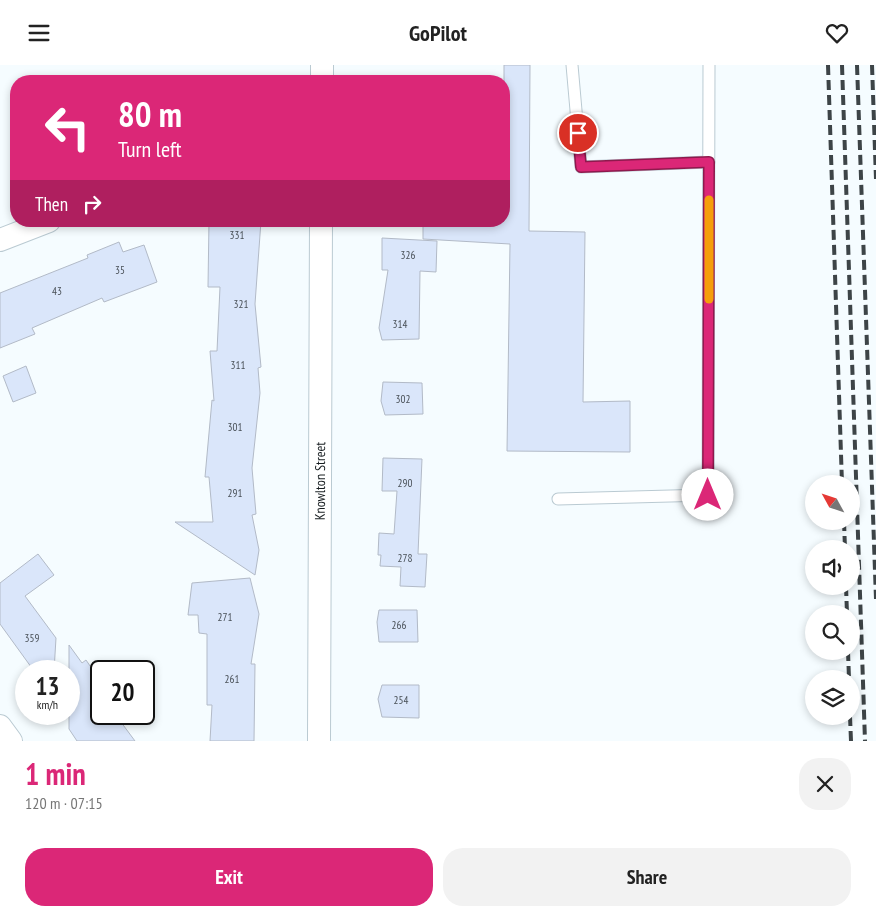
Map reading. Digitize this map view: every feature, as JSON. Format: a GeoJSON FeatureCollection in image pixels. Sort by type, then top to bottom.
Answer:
{"type":"FeatureCollection","features":[{"type":"Feature","properties":{"kind":"street"},"geometry":{"type":"LineString","coordinates":[[0,240],[33,227]]}},
{"type":"Feature","properties":{"kind":"street","name":"Knowlton Street"},"geometry":{"type":"LineString","coordinates":[[319,741],[321,227]]}},
{"type":"Feature","properties":{"kind":"street"},"geometry":{"type":"LineString","coordinates":[[0,726],[11,741]]}},
{"type":"Feature","properties":{"kind":"lane"},"geometry":{"type":"LineString","coordinates":[[572,65],[581,167],[709,162]]}},
{"type":"Feature","properties":{"kind":"lane"},"geometry":{"type":"LineString","coordinates":[[558,499],[708,495],[709,65]]}},
{"type":"Feature","properties":{"kind":"building"},"geometry":{"type":"Polygon","coordinates":[[[504,65],[530,65],[529,231],[585,232],[583,402],[630,401],[630,452],[507,451],[510,244],[423,239],[423,227],[510,227],[510,75],[504,75],[504,65]]]}},
{"type":"Feature","properties":{"kind":"building"},"geometry":{"type":"Polygon","coordinates":[[[209,227],[261,227],[255,304],[261,367],[258,368],[260,393],[252,468],[256,514],[252,515],[259,550],[255,575],[175,522],[213,522],[209,477],[205,477],[212,400],[214,401],[210,351],[217,351],[220,287],[208,287],[209,227]]]}},
{"type":"Feature","properties":{"kind":"building"},"geometry":{"type":"Polygon","coordinates":[[[382,238],[437,241],[436,272],[420,271],[419,339],[382,340],[379,328],[388,270],[382,270],[382,238]]]}},
{"type":"Feature","properties":{"kind":"building"},"geometry":{"type":"Polygon","coordinates":[[[119,242],[123,252],[144,245],[157,282],[104,302],[102,298],[32,328],[35,334],[0,348],[0,293],[88,258],[87,255],[119,242]]]}},
{"type":"Feature","properties":{"kind":"building"},"geometry":{"type":"Polygon","coordinates":[[[26,366],[36,393],[13,402],[3,376],[26,366]]]}},
{"type":"Feature","properties":{"kind":"building"},"geometry":{"type":"Polygon","coordinates":[[[383,382],[422,383],[423,414],[385,415],[381,401],[383,382]]]}},
{"type":"Feature","properties":{"kind":"building"},"geometry":{"type":"Polygon","coordinates":[[[383,458],[422,459],[418,554],[427,554],[425,587],[400,586],[401,567],[380,566],[381,555],[378,555],[379,533],[394,534],[397,491],[382,491],[383,458]]]}},
{"type":"Feature","properties":{"kind":"building"},"geometry":{"type":"Polygon","coordinates":[[[38,554],[54,575],[25,596],[56,638],[55,660],[26,660],[0,624],[0,583],[38,554]]]}},
{"type":"Feature","properties":{"kind":"building"},"geometry":{"type":"Polygon","coordinates":[[[250,578],[259,614],[251,664],[255,664],[254,741],[210,741],[212,705],[207,705],[207,634],[199,633],[198,615],[188,615],[192,583],[250,578]]]}},
{"type":"Feature","properties":{"kind":"building"},"geometry":{"type":"Polygon","coordinates":[[[379,610],[417,610],[418,642],[379,642],[377,622],[379,610]]]}},
{"type":"Feature","properties":{"kind":"building"},"geometry":{"type":"Polygon","coordinates":[[[69,645],[80,660],[69,660],[69,645]]]}},
{"type":"Feature","properties":{"kind":"building"},"geometry":{"type":"Polygon","coordinates":[[[80,660],[82,663],[86,660],[90,666],[90,725],[123,725],[135,741],[77,741],[69,729],[69,725],[80,725],[80,660]]]}},
{"type":"Feature","properties":{"kind":"building"},"geometry":{"type":"Polygon","coordinates":[[[382,685],[419,685],[419,718],[382,717],[378,699],[382,685]]]}},
{"type":"Feature","properties":{"kind":"railway"},"geometry":{"type":"LineString","coordinates":[[828,65],[842,475]]}},
{"type":"Feature","properties":{"kind":"railway"},"geometry":{"type":"LineString","coordinates":[[842,65],[865,741]]}},
{"type":"Feature","properties":{"kind":"railway"},"geometry":{"type":"LineString","coordinates":[[857,65],[876,599]]}},
{"type":"Feature","properties":{"kind":"railway"},"geometry":{"type":"LineString","coordinates":[[872,65],[876,179]]}},
{"type":"Feature","properties":{"kind":"railway"},"geometry":{"type":"LineString","coordinates":[[844,530],[845,540]]}},
{"type":"Feature","properties":{"kind":"railway"},"geometry":{"type":"LineString","coordinates":[[846,595],[847,605]]}},
{"type":"Feature","properties":{"kind":"railway"},"geometry":{"type":"LineString","coordinates":[[848,660],[849,670]]}},
{"type":"Feature","properties":{"kind":"railway"},"geometry":{"type":"LineString","coordinates":[[850,725],[851,741]]}},
{"type":"Feature","properties":{"kind":"slow traffic"},"geometry":{"type":"LineString","coordinates":[[709,200],[709,299]]}},
{"type":"Feature","properties":{"kind":"route"},"geometry":{"type":"LineString","coordinates":[[578,133],[581,167],[709,162],[708,495]]}}]}
